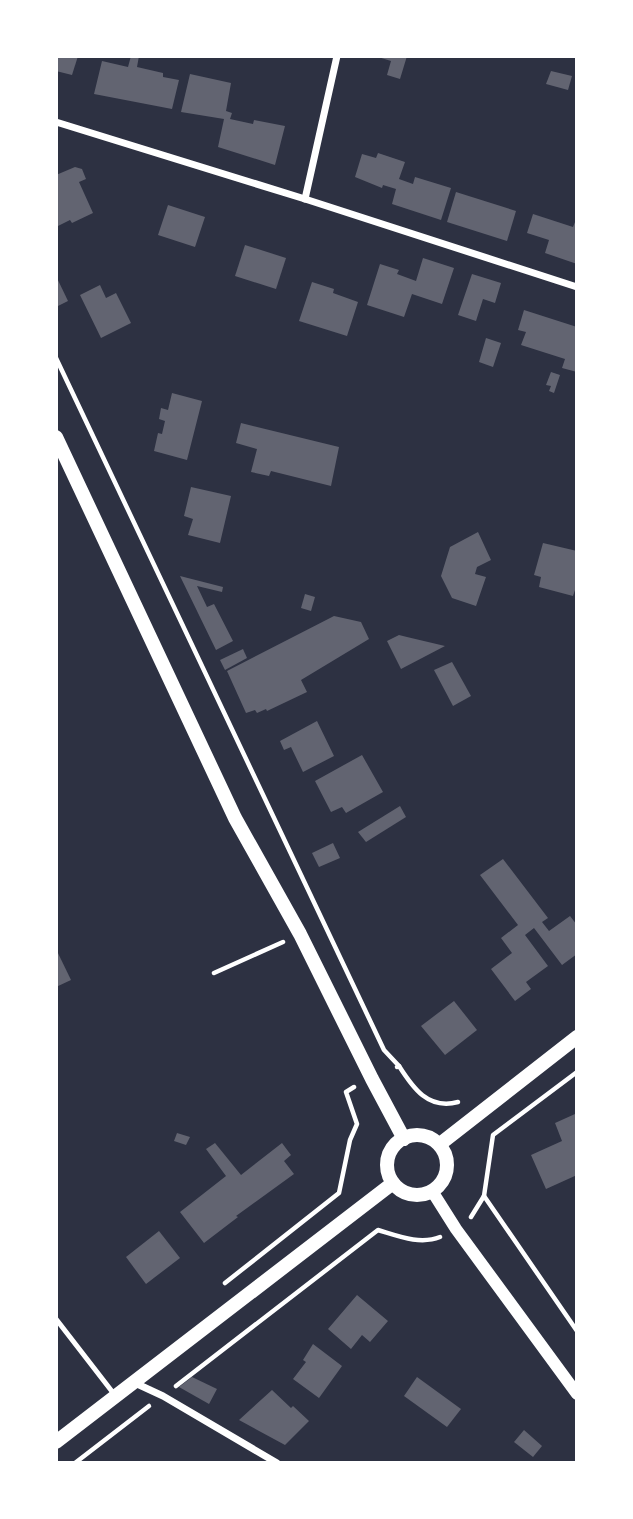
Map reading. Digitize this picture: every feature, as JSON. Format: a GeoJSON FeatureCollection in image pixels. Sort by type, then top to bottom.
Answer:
{"type":"FeatureCollection","features":[{"type":"Feature","properties":{"kind":"main road"},"geometry":{"type":"LineString","coordinates":[[56,436],[235,818],[300,934],[404,1139]]}},
{"type":"Feature","properties":{"kind":"main road"},"geometry":{"type":"LineString","coordinates":[[440,1144],[577,1037]]}},
{"type":"Feature","properties":{"kind":"main road"},"geometry":{"type":"LineString","coordinates":[[415,1134],[428,1136],[440,1144],[448,1169],[444,1180],[432,1191],[415,1195],[404,1192],[393,1183],[386,1167],[387,1156],[404,1139],[415,1134]]}},
{"type":"Feature","properties":{"kind":"main road"},"geometry":{"type":"LineString","coordinates":[[56,1442],[393,1183]]}},
{"type":"Feature","properties":{"kind":"street"},"geometry":{"type":"LineString","coordinates":[[305,199],[337,56]]}},
{"type":"Feature","properties":{"kind":"street"},"geometry":{"type":"LineString","coordinates":[[56,122],[577,287]]}},
{"type":"Feature","properties":{"kind":"street"},"geometry":{"type":"LineString","coordinates":[[432,1191],[456,1229],[577,1394]]}},
{"type":"Feature","properties":{"kind":"street"},"geometry":{"type":"LineString","coordinates":[[135,1383],[163,1396],[277,1463]]}},
{"type":"Feature","properties":{"kind":"lane"},"geometry":{"type":"LineString","coordinates":[[56,1319],[116,1396]]}},
{"type":"Feature","properties":{"kind":"path"},"geometry":{"type":"LineString","coordinates":[[56,358],[384,1050],[399,1066],[417,1094],[447,1105],[467,1100]]}},
{"type":"Feature","properties":{"kind":"path"},"geometry":{"type":"LineString","coordinates":[[214,973],[300,934]]}},
{"type":"Feature","properties":{"kind":"path"},"geometry":{"type":"LineString","coordinates":[[392,1069],[399,1066]]}},
{"type":"Feature","properties":{"kind":"path"},"geometry":{"type":"LineString","coordinates":[[75,1463],[378,1230],[430,1241],[456,1229],[475,1214],[484,1196],[493,1135],[577,1072]]}},
{"type":"Feature","properties":{"kind":"path"},"geometry":{"type":"LineString","coordinates":[[220,1286],[339,1193],[350,1140],[357,1124],[346,1092],[356,1086]]}},
{"type":"Feature","properties":{"kind":"path"},"geometry":{"type":"LineString","coordinates":[[484,1196],[577,1331]]}},
{"type":"Feature","properties":{"kind":"building"},"geometry":{"type":"Polygon","coordinates":[[[56,56],[78,56],[72,75],[56,71],[56,56]]]}},
{"type":"Feature","properties":{"kind":"building"},"geometry":{"type":"Polygon","coordinates":[[[131,56],[139,56],[137,67],[179,80],[172,109],[94,94],[102,61],[128,67],[131,56]]]}},
{"type":"Feature","properties":{"kind":"building"},"geometry":{"type":"Polygon","coordinates":[[[375,56],[407,56],[400,79],[387,75],[391,61],[375,56]]]}},
{"type":"Feature","properties":{"kind":"building"},"geometry":{"type":"Polygon","coordinates":[[[551,71],[572,76],[568,90],[546,84],[551,71]]]}},
{"type":"Feature","properties":{"kind":"building"},"geometry":{"type":"Polygon","coordinates":[[[190,74],[231,83],[226,111],[232,113],[230,119],[285,126],[275,165],[218,147],[224,119],[181,112],[190,74]]]}},
{"type":"Feature","properties":{"kind":"building"},"geometry":{"type":"Polygon","coordinates":[[[378,153],[405,162],[399,179],[413,184],[415,177],[451,188],[441,220],[392,204],[396,189],[383,185],[382,188],[355,177],[362,154],[376,158],[378,153]]]}},
{"type":"Feature","properties":{"kind":"building"},"geometry":{"type":"Polygon","coordinates":[[[75,167],[82,169],[86,179],[79,182],[93,213],[56,227],[56,175],[75,167]]]}},
{"type":"Feature","properties":{"kind":"building"},"geometry":{"type":"Polygon","coordinates":[[[456,192],[516,211],[507,241],[447,222],[456,192]]]}},
{"type":"Feature","properties":{"kind":"building"},"geometry":{"type":"Polygon","coordinates":[[[168,205],[205,217],[195,247],[158,235],[168,205]]]}},
{"type":"Feature","properties":{"kind":"building"},"geometry":{"type":"Polygon","coordinates":[[[533,214],[573,227],[577,217],[577,264],[545,253],[549,240],[527,233],[533,214]]]}},
{"type":"Feature","properties":{"kind":"building"},"geometry":{"type":"Polygon","coordinates":[[[245,245],[286,258],[276,289],[235,276],[245,245]]]}},
{"type":"Feature","properties":{"kind":"building"},"geometry":{"type":"Polygon","coordinates":[[[423,258],[454,268],[442,304],[412,294],[404,317],[367,305],[380,264],[399,270],[397,274],[416,281],[423,258]]]}},
{"type":"Feature","properties":{"kind":"building"},"geometry":{"type":"Polygon","coordinates":[[[472,274],[501,283],[495,303],[483,299],[476,321],[458,315],[472,274]]]}},
{"type":"Feature","properties":{"kind":"building"},"geometry":{"type":"Polygon","coordinates":[[[56,276],[68,301],[56,307],[56,276]]]}},
{"type":"Feature","properties":{"kind":"building"},"geometry":{"type":"Polygon","coordinates":[[[312,282],[334,289],[333,293],[358,302],[347,336],[299,321],[312,282]]]}},
{"type":"Feature","properties":{"kind":"building"},"geometry":{"type":"Polygon","coordinates":[[[100,285],[106,298],[116,293],[131,323],[101,338],[80,295],[100,285]]]}},
{"type":"Feature","properties":{"kind":"building"},"geometry":{"type":"Polygon","coordinates":[[[524,310],[577,327],[577,372],[562,368],[565,359],[521,345],[526,332],[518,330],[524,310]]]}},
{"type":"Feature","properties":{"kind":"building"},"geometry":{"type":"Polygon","coordinates":[[[486,338],[501,343],[493,367],[479,362],[486,338]]]}},
{"type":"Feature","properties":{"kind":"building"},"geometry":{"type":"Polygon","coordinates":[[[551,372],[560,375],[554,393],[549,391],[551,386],[546,385],[551,372]]]}},
{"type":"Feature","properties":{"kind":"building"},"geometry":{"type":"Polygon","coordinates":[[[172,393],[202,401],[187,460],[154,451],[158,433],[162,434],[165,421],[159,419],[161,408],[168,410],[172,393]]]}},
{"type":"Feature","properties":{"kind":"building"},"geometry":{"type":"Polygon","coordinates":[[[241,423],[339,447],[331,486],[271,471],[269,476],[251,472],[257,449],[236,443],[241,423]]]}},
{"type":"Feature","properties":{"kind":"building"},"geometry":{"type":"Polygon","coordinates":[[[191,487],[231,496],[220,543],[188,535],[193,519],[184,516],[191,487]]]}},
{"type":"Feature","properties":{"kind":"building"},"geometry":{"type":"Polygon","coordinates":[[[478,532],[491,560],[477,567],[475,574],[486,577],[476,606],[452,598],[441,576],[450,547],[478,532]]]}},
{"type":"Feature","properties":{"kind":"building"},"geometry":{"type":"Polygon","coordinates":[[[543,543],[577,551],[577,584],[573,596],[539,587],[541,577],[534,575],[543,543]]]}},
{"type":"Feature","properties":{"kind":"building"},"geometry":{"type":"Polygon","coordinates":[[[180,576],[223,587],[222,592],[197,586],[207,607],[214,604],[233,641],[216,650],[180,576]]]}},
{"type":"Feature","properties":{"kind":"building"},"geometry":{"type":"Polygon","coordinates":[[[305,594],[315,597],[311,611],[301,608],[305,594]]]}},
{"type":"Feature","properties":{"kind":"building"},"geometry":{"type":"Polygon","coordinates":[[[334,616],[361,622],[369,639],[301,680],[307,692],[267,711],[266,709],[257,713],[255,710],[246,713],[227,671],[334,616]]]}},
{"type":"Feature","properties":{"kind":"building"},"geometry":{"type":"Polygon","coordinates":[[[399,635],[445,646],[401,669],[387,641],[399,635]]]}},
{"type":"Feature","properties":{"kind":"building"},"geometry":{"type":"Polygon","coordinates":[[[243,649],[247,658],[225,670],[220,660],[243,649]]]}},
{"type":"Feature","properties":{"kind":"building"},"geometry":{"type":"Polygon","coordinates":[[[452,662],[471,696],[453,706],[434,670],[452,662]]]}},
{"type":"Feature","properties":{"kind":"building"},"geometry":{"type":"Polygon","coordinates":[[[317,721],[334,756],[303,772],[291,747],[284,750],[280,741],[317,721]]]}},
{"type":"Feature","properties":{"kind":"building"},"geometry":{"type":"Polygon","coordinates":[[[362,755],[383,792],[346,813],[342,807],[331,812],[315,781],[362,755]]]}},
{"type":"Feature","properties":{"kind":"building"},"geometry":{"type":"Polygon","coordinates":[[[400,806],[406,817],[366,842],[358,832],[400,806]]]}},
{"type":"Feature","properties":{"kind":"building"},"geometry":{"type":"Polygon","coordinates":[[[333,843],[340,858],[319,867],[312,853],[333,843]]]}},
{"type":"Feature","properties":{"kind":"building"},"geometry":{"type":"Polygon","coordinates":[[[503,859],[548,918],[542,922],[549,931],[570,916],[577,925],[577,954],[562,965],[534,928],[525,935],[548,966],[526,982],[531,989],[515,1001],[491,969],[512,953],[501,938],[518,925],[480,875],[503,859]]]}},
{"type":"Feature","properties":{"kind":"building"},"geometry":{"type":"Polygon","coordinates":[[[56,949],[71,980],[56,987],[56,949]]]}},
{"type":"Feature","properties":{"kind":"building"},"geometry":{"type":"Polygon","coordinates":[[[454,1001],[477,1030],[445,1055],[421,1026],[454,1001]]]}},
{"type":"Feature","properties":{"kind":"building"},"geometry":{"type":"Polygon","coordinates":[[[575,1114],[577,1175],[546,1189],[531,1155],[562,1141],[555,1123],[575,1114]]]}},
{"type":"Feature","properties":{"kind":"building"},"geometry":{"type":"Polygon","coordinates":[[[177,1133],[190,1137],[186,1145],[174,1141],[177,1133]]]}},
{"type":"Feature","properties":{"kind":"building"},"geometry":{"type":"Polygon","coordinates":[[[215,1143],[241,1175],[282,1143],[291,1155],[284,1161],[294,1174],[204,1243],[180,1212],[226,1176],[206,1149],[215,1143]]]}},
{"type":"Feature","properties":{"kind":"building"},"geometry":{"type":"Polygon","coordinates":[[[159,1231],[180,1258],[146,1284],[126,1257],[159,1231]]]}},
{"type":"Feature","properties":{"kind":"building"},"geometry":{"type":"Polygon","coordinates":[[[357,1295],[388,1321],[370,1342],[362,1335],[351,1349],[328,1329],[357,1295]]]}},
{"type":"Feature","properties":{"kind":"building"},"geometry":{"type":"Polygon","coordinates":[[[313,1344],[342,1366],[319,1398],[293,1379],[306,1362],[303,1360],[313,1344]]]}},
{"type":"Feature","properties":{"kind":"building"},"geometry":{"type":"Polygon","coordinates":[[[192,1377],[217,1389],[209,1404],[179,1387],[192,1377]]]}},
{"type":"Feature","properties":{"kind":"building"},"geometry":{"type":"Polygon","coordinates":[[[417,1377],[461,1409],[447,1427],[404,1396],[417,1377]]]}},
{"type":"Feature","properties":{"kind":"building"},"geometry":{"type":"Polygon","coordinates":[[[272,1390],[309,1421],[285,1445],[239,1420],[272,1390]]]}},
{"type":"Feature","properties":{"kind":"building"},"geometry":{"type":"Polygon","coordinates":[[[524,1430],[542,1446],[533,1457],[514,1442],[524,1430]]]}}]}
